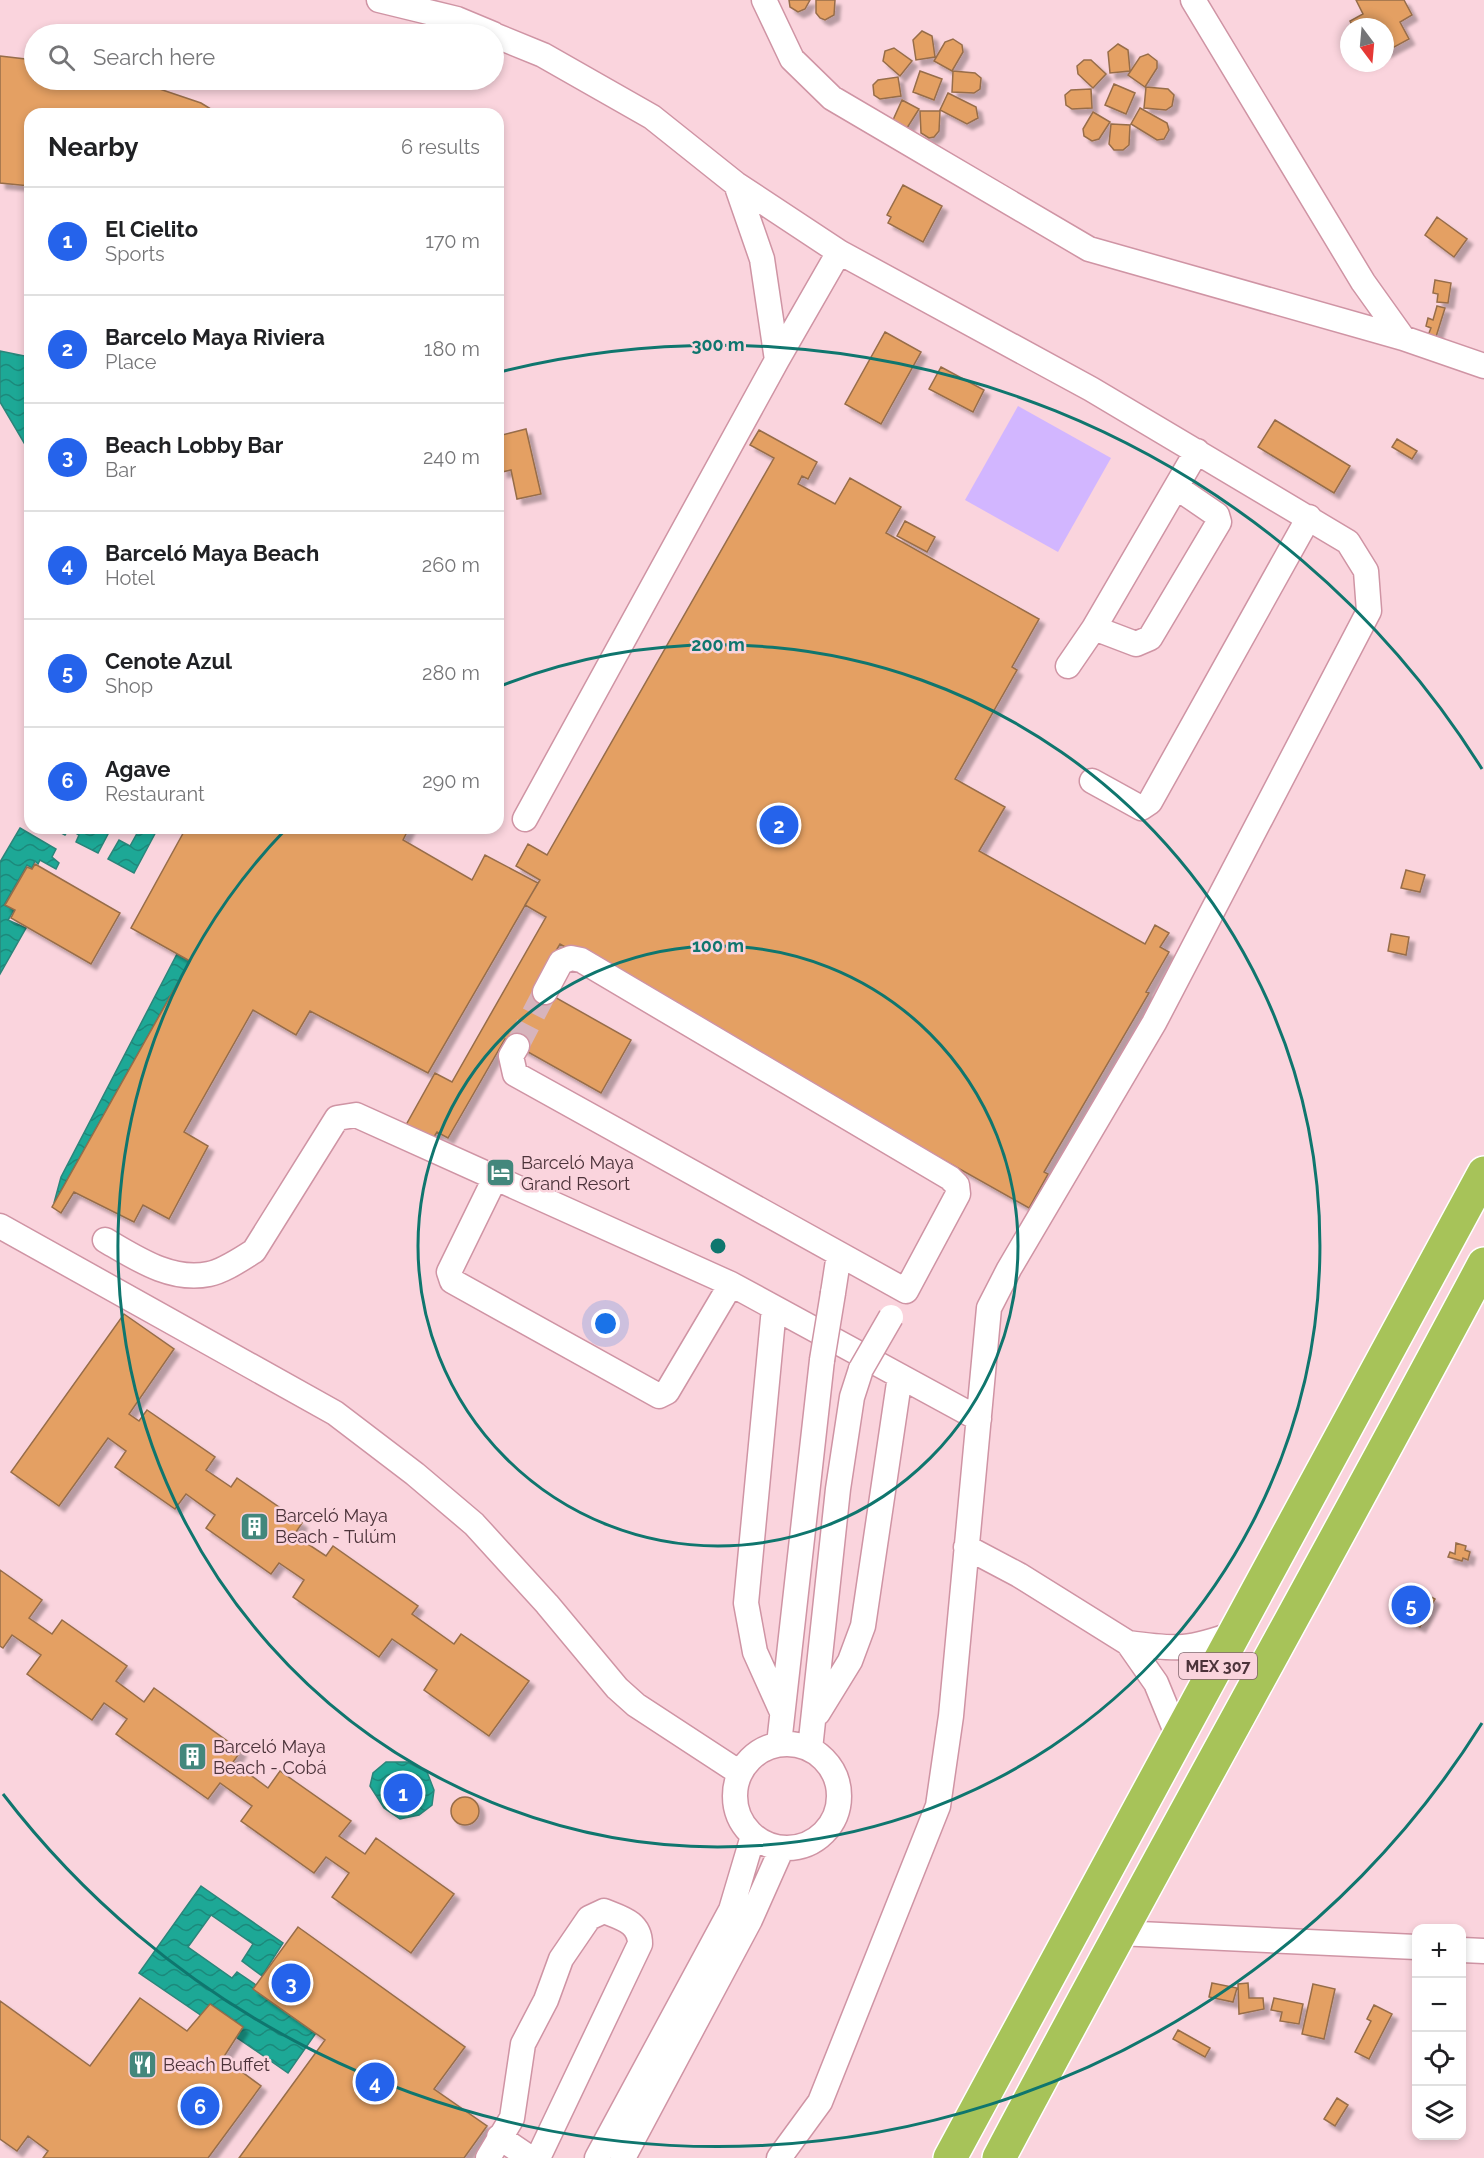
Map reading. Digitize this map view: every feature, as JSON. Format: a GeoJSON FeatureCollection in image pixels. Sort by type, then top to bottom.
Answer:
{"type":"FeatureCollection","features":[{"type":"Feature","properties":{"kind":"highway","name":"MEX 307"},"geometry":{"type":"LineString","coordinates":[[950,2158],[1484,1173]]}},
{"type":"Feature","properties":{"kind":"highway","name":"MEX 307"},"geometry":{"type":"LineString","coordinates":[[999,2158],[1118,1933],[1340,1534],[1484,1264]]}},
{"type":"Feature","properties":{"kind":"street"},"geometry":{"type":"LineString","coordinates":[[379,0],[467,24]]}},
{"type":"Feature","properties":{"kind":"street"},"geometry":{"type":"LineString","coordinates":[[764,0],[792,59],[832,98],[1089,249],[1403,338],[1484,366]]}},
{"type":"Feature","properties":{"kind":"street"},"geometry":{"type":"LineString","coordinates":[[1193,0],[1364,282],[1403,338]]}},
{"type":"Feature","properties":{"kind":"street"},"geometry":{"type":"LineString","coordinates":[[504,39],[543,55],[652,117],[736,184],[839,252],[1091,389],[1309,517],[1348,542],[1366,570],[1369,611],[1154,1023],[989,1308],[951,1716],[938,1806],[820,2102],[779,2158]]}},
{"type":"Feature","properties":{"kind":"street"},"geometry":{"type":"LineString","coordinates":[[736,184],[762,259],[777,360]]}},
{"type":"Feature","properties":{"kind":"street"},"geometry":{"type":"LineString","coordinates":[[525,819],[777,360],[839,252]]}},
{"type":"Feature","properties":{"kind":"street"},"geometry":{"type":"LineString","coordinates":[[1068,666],[1094,628],[1197,452]]}},
{"type":"Feature","properties":{"kind":"street"},"geometry":{"type":"LineString","coordinates":[[1094,628],[1136,644],[1150,638],[1219,522],[1217,515],[1176,487]]}},
{"type":"Feature","properties":{"kind":"street"},"geometry":{"type":"LineString","coordinates":[[1092,781],[1141,808],[1150,802],[1309,517]]}},
{"type":"Feature","properties":{"kind":"street"},"geometry":{"type":"LineString","coordinates":[[545,992],[561,962],[571,958],[581,960],[950,1178],[957,1185],[958,1194],[861,1369],[852,1397],[838,1489],[810,1749]]}},
{"type":"Feature","properties":{"kind":"street"},"geometry":{"type":"LineString","coordinates":[[517,1046],[511,1056],[515,1074],[906,1291]]}},
{"type":"Feature","properties":{"kind":"street"},"geometry":{"type":"LineString","coordinates":[[105,1240],[157,1269],[186,1274],[209,1274],[237,1261],[254,1251],[337,1118],[345,1114],[356,1115],[496,1176],[731,1284],[979,1419]]}},
{"type":"Feature","properties":{"kind":"street"},"geometry":{"type":"LineString","coordinates":[[496,1176],[449,1272],[453,1281],[659,1396],[667,1392],[731,1284]]}},
{"type":"Feature","properties":{"kind":"street"},"geometry":{"type":"LineString","coordinates":[[0,1226],[335,1413],[416,1474],[474,1524],[547,1604],[617,1688],[636,1706],[740,1773]]}},
{"type":"Feature","properties":{"kind":"street"},"geometry":{"type":"LineString","coordinates":[[779,1744],[822,1360],[839,1254]]}},
{"type":"Feature","properties":{"kind":"street"},"geometry":{"type":"LineString","coordinates":[[774,1308],[746,1603],[755,1652],[782,1712]]}},
{"type":"Feature","properties":{"kind":"street"},"geometry":{"type":"LineString","coordinates":[[813,1720],[850,1661],[863,1626],[900,1376]]}},
{"type":"Feature","properties":{"kind":"street"},"geometry":{"type":"LineString","coordinates":[[966,1547],[1019,1575],[1128,1643],[1156,1683],[1179,1739]]}},
{"type":"Feature","properties":{"kind":"street"},"geometry":{"type":"LineString","coordinates":[[1128,1643],[1175,1650],[1199,1646],[1236,1633]]}},
{"type":"Feature","properties":{"kind":"street"},"geometry":{"type":"LineString","coordinates":[[779,1744],[792,1744],[810,1749],[825,1760],[833,1770],[838,1782],[838,1807],[827,1830],[807,1844],[782,1848],[770,1845],[753,1836],[741,1821],[734,1797],[740,1773],[756,1753],[779,1744]]}},
{"type":"Feature","properties":{"kind":"street"},"geometry":{"type":"LineString","coordinates":[[597,2158],[731,1910],[753,1836]]}},
{"type":"Feature","properties":{"kind":"street"},"geometry":{"type":"LineString","coordinates":[[622,2158],[750,1920],[782,1848]]}},
{"type":"Feature","properties":{"kind":"street"},"geometry":{"type":"LineString","coordinates":[[530,2158],[494,2148],[515,2111],[523,2044],[546,2000],[561,1959],[589,1918],[604,1911],[633,1924],[640,1935],[640,1944],[538,2158]]}},
{"type":"Feature","properties":{"kind":"street"},"geometry":{"type":"LineString","coordinates":[[1118,1933],[1412,1947]]}},
{"type":"Feature","properties":{"kind":"street"},"geometry":{"type":"LineString","coordinates":[[1466,1950],[1484,1951]]}},
{"type":"Feature","properties":{"kind":"shaded area"},"geometry":{"type":"Polygon","coordinates":[[[1018,406],[1111,458],[1058,552],[965,500],[1018,406]]]}},
{"type":"Feature","properties":{"kind":"water"},"geometry":{"type":"Polygon","coordinates":[[[0,351],[24,356],[24,443],[0,402],[0,351]]]}},
{"type":"Feature","properties":{"kind":"water"},"geometry":{"type":"Polygon","coordinates":[[[20,828],[24,830],[24,834],[30,834],[56,849],[52,857],[59,863],[56,869],[40,860],[38,864],[35,861],[32,868],[27,865],[4,905],[14,910],[8,920],[26,928],[0,974],[0,862],[20,828]]]}},
{"type":"Feature","properties":{"kind":"water"},"geometry":{"type":"Polygon","coordinates":[[[77,834],[108,834],[98,853],[76,842],[79,835],[77,834]]]}},
{"type":"Feature","properties":{"kind":"water"},"geometry":{"type":"Polygon","coordinates":[[[137,834],[155,834],[134,873],[108,859],[119,840],[130,846],[137,834]]]}},
{"type":"Feature","properties":{"kind":"water"},"geometry":{"type":"Polygon","coordinates":[[[177,954],[190,961],[54,1203],[61,1177],[177,954]]]}},
{"type":"Feature","properties":{"kind":"water"},"geometry":{"type":"Polygon","coordinates":[[[386,1762],[407,1762],[427,1772],[434,1790],[432,1805],[419,1815],[400,1819],[384,1808],[370,1786],[373,1773],[386,1762]]]}},
{"type":"Feature","properties":{"kind":"water"},"geometry":{"type":"Polygon","coordinates":[[[201,1886],[283,1943],[262,1976],[242,1961],[253,1944],[211,1915],[188,1947],[232,1978],[237,1972],[256,1985],[254,1989],[316,2033],[288,2073],[236,2037],[243,2027],[211,2004],[202,2016],[139,1973],[201,1886]]]}},
{"type":"Feature","properties":{"kind":"building"},"geometry":{"type":"Polygon","coordinates":[[[789,0],[810,0],[805,9],[798,12],[790,7],[789,0]]]}},
{"type":"Feature","properties":{"kind":"building"},"geometry":{"type":"Polygon","coordinates":[[[816,0],[835,0],[834,15],[825,20],[820,18],[816,13],[816,0]]]}},
{"type":"Feature","properties":{"kind":"building"},"geometry":{"type":"Polygon","coordinates":[[[1356,0],[1404,0],[1412,15],[1400,22],[1409,39],[1394,47],[1394,18],[1356,18],[1363,14],[1356,0]]]}},
{"type":"Feature","properties":{"kind":"building"},"geometry":{"type":"Polygon","coordinates":[[[922,31],[932,36],[935,57],[916,60],[913,40],[922,31]]]}},
{"type":"Feature","properties":{"kind":"building"},"geometry":{"type":"Polygon","coordinates":[[[953,39],[962,45],[963,52],[952,71],[934,61],[945,42],[953,39]]]}},
{"type":"Feature","properties":{"kind":"building"},"geometry":{"type":"Polygon","coordinates":[[[1118,44],[1128,50],[1130,71],[1110,73],[1108,52],[1118,44]]]}},
{"type":"Feature","properties":{"kind":"building"},"geometry":{"type":"Polygon","coordinates":[[[894,48],[912,61],[900,76],[883,61],[885,51],[894,48]]]}},
{"type":"Feature","properties":{"kind":"building"},"geometry":{"type":"Polygon","coordinates":[[[1148,54],[1157,61],[1157,68],[1145,87],[1128,75],[1140,57],[1148,54]]]}},
{"type":"Feature","properties":{"kind":"building"},"geometry":{"type":"Polygon","coordinates":[[[0,56],[24,59],[24,90],[163,90],[209,108],[24,108],[24,185],[0,183],[0,56]]]}},
{"type":"Feature","properties":{"kind":"building"},"geometry":{"type":"Polygon","coordinates":[[[1084,60],[1091,60],[1106,74],[1093,88],[1078,74],[1077,66],[1084,60]]]}},
{"type":"Feature","properties":{"kind":"building"},"geometry":{"type":"Polygon","coordinates":[[[920,71],[942,79],[934,100],[913,92],[920,71]]]}},
{"type":"Feature","properties":{"kind":"building"},"geometry":{"type":"Polygon","coordinates":[[[953,71],[975,73],[981,78],[980,89],[974,93],[952,92],[953,71]]]}},
{"type":"Feature","properties":{"kind":"building"},"geometry":{"type":"Polygon","coordinates":[[[898,77],[901,96],[880,99],[874,95],[873,85],[878,80],[898,77]]]}},
{"type":"Feature","properties":{"kind":"building"},"geometry":{"type":"Polygon","coordinates":[[[1114,84],[1135,93],[1126,114],[1105,105],[1114,84]]]}},
{"type":"Feature","properties":{"kind":"building"},"geometry":{"type":"Polygon","coordinates":[[[1146,87],[1168,89],[1174,95],[1172,106],[1166,110],[1144,108],[1146,87]]]}},
{"type":"Feature","properties":{"kind":"building"},"geometry":{"type":"Polygon","coordinates":[[[1091,89],[1092,108],[1072,109],[1066,105],[1065,95],[1071,90],[1091,89]]]}},
{"type":"Feature","properties":{"kind":"building"},"geometry":{"type":"Polygon","coordinates":[[[948,93],[976,107],[978,118],[967,124],[940,110],[948,93]]]}},
{"type":"Feature","properties":{"kind":"building"},"geometry":{"type":"Polygon","coordinates":[[[902,100],[919,109],[907,128],[893,120],[902,100]]]}},
{"type":"Feature","properties":{"kind":"building"},"geometry":{"type":"Polygon","coordinates":[[[1140,108],[1167,123],[1169,130],[1164,139],[1157,140],[1131,124],[1140,108]]]}},
{"type":"Feature","properties":{"kind":"building"},"geometry":{"type":"Polygon","coordinates":[[[920,111],[940,111],[939,131],[934,137],[929,138],[921,133],[920,111]]]}},
{"type":"Feature","properties":{"kind":"building"},"geometry":{"type":"Polygon","coordinates":[[[1093,112],[1110,122],[1099,139],[1092,141],[1084,136],[1083,129],[1093,112]]]}},
{"type":"Feature","properties":{"kind":"building"},"geometry":{"type":"Polygon","coordinates":[[[1111,124],[1130,125],[1129,145],[1123,150],[1114,150],[1109,144],[1111,124]]]}},
{"type":"Feature","properties":{"kind":"building"},"geometry":{"type":"Polygon","coordinates":[[[903,185],[942,206],[923,242],[888,223],[891,217],[887,215],[903,185]]]}},
{"type":"Feature","properties":{"kind":"building"},"geometry":{"type":"Polygon","coordinates":[[[1437,217],[1467,239],[1454,257],[1425,235],[1437,217]]]}},
{"type":"Feature","properties":{"kind":"building"},"geometry":{"type":"Polygon","coordinates":[[[1435,280],[1451,283],[1448,303],[1437,302],[1438,294],[1433,293],[1435,280]]]}},
{"type":"Feature","properties":{"kind":"building"},"geometry":{"type":"Polygon","coordinates":[[[1437,306],[1445,308],[1435,340],[1427,338],[1431,328],[1426,326],[1428,318],[1433,320],[1437,306]]]}},
{"type":"Feature","properties":{"kind":"building"},"geometry":{"type":"Polygon","coordinates":[[[885,332],[921,352],[881,424],[845,404],[885,332]]]}},
{"type":"Feature","properties":{"kind":"building"},"geometry":{"type":"Polygon","coordinates":[[[941,367],[984,390],[973,412],[929,389],[941,367]]]}},
{"type":"Feature","properties":{"kind":"building"},"geometry":{"type":"Polygon","coordinates":[[[1275,420],[1350,466],[1334,493],[1258,447],[1275,420]]]}},
{"type":"Feature","properties":{"kind":"building"},"geometry":{"type":"Polygon","coordinates":[[[526,429],[541,494],[517,499],[511,470],[504,472],[504,434],[526,429]]]}},
{"type":"Feature","properties":{"kind":"building"},"geometry":{"type":"Polygon","coordinates":[[[759,430],[817,462],[808,479],[802,476],[798,484],[835,504],[850,478],[901,507],[886,533],[1039,619],[1012,667],[1017,670],[955,779],[1005,807],[979,851],[1145,944],[1155,925],[1169,933],[1160,947],[1169,952],[1146,992],[1149,993],[1044,1172],[1048,1174],[1029,1208],[560,944],[535,986],[631,1040],[601,1093],[505,1039],[448,1138],[437,1132],[432,1140],[406,1125],[435,1073],[452,1082],[546,917],[525,905],[540,880],[516,866],[528,844],[547,855],[774,458],[750,445],[759,430]]]}},
{"type":"Feature","properties":{"kind":"building"},"geometry":{"type":"Polygon","coordinates":[[[1397,439],[1417,451],[1412,459],[1392,447],[1397,439]]]}},
{"type":"Feature","properties":{"kind":"building"},"geometry":{"type":"Polygon","coordinates":[[[905,521],[935,537],[927,552],[897,536],[905,521]]]}},
{"type":"Feature","properties":{"kind":"building"},"geometry":{"type":"Polygon","coordinates":[[[183,834],[406,834],[403,840],[472,880],[485,855],[538,883],[428,1073],[310,1011],[296,1035],[253,1010],[184,1132],[208,1146],[169,1219],[143,1205],[134,1222],[74,1192],[61,1213],[52,1207],[190,961],[131,928],[183,834]]]}},
{"type":"Feature","properties":{"kind":"building"},"geometry":{"type":"Polygon","coordinates":[[[35,864],[120,913],[91,964],[11,918],[15,910],[5,905],[27,867],[32,869],[35,864]]]}},
{"type":"Feature","properties":{"kind":"building"},"geometry":{"type":"Polygon","coordinates":[[[1406,870],[1425,875],[1420,892],[1401,888],[1406,870]]]}},
{"type":"Feature","properties":{"kind":"building"},"geometry":{"type":"Polygon","coordinates":[[[1391,934],[1409,937],[1406,955],[1388,951],[1391,934]]]}},
{"type":"Feature","properties":{"kind":"building","name":"Barceló Maya Beach - Tulúm"},"geometry":{"type":"Polygon","coordinates":[[[124,1314],[174,1349],[129,1414],[139,1421],[147,1410],[215,1457],[206,1470],[231,1487],[237,1478],[302,1523],[294,1535],[326,1556],[333,1546],[418,1606],[412,1614],[454,1644],[461,1634],[529,1681],[489,1736],[424,1690],[437,1670],[392,1639],[379,1657],[293,1597],[304,1580],[279,1563],[271,1574],[206,1528],[215,1515],[186,1494],[175,1509],[115,1467],[126,1451],[108,1438],[59,1506],[11,1472],[124,1314]]]}},
{"type":"Feature","properties":{"kind":"building"},"geometry":{"type":"Polygon","coordinates":[[[1456,1543],[1466,1546],[1465,1550],[1470,1552],[1468,1560],[1463,1558],[1462,1561],[1448,1557],[1450,1552],[1455,1554],[1456,1543]]]}},
{"type":"Feature","properties":{"kind":"building","name":"Barceló Maya Beach - Cobá"},"geometry":{"type":"Polygon","coordinates":[[[0,1570],[42,1600],[29,1618],[52,1634],[62,1620],[127,1666],[116,1681],[144,1702],[154,1688],[241,1751],[233,1762],[268,1788],[280,1771],[351,1821],[339,1836],[365,1854],[376,1838],[454,1894],[411,1953],[332,1897],[349,1873],[326,1857],[314,1873],[241,1821],[252,1806],[220,1783],[208,1799],[116,1734],[127,1719],[104,1703],[92,1720],[27,1674],[41,1655],[12,1635],[3,1648],[0,1646],[0,1570]]]}},
{"type":"Feature","properties":{"kind":"building"},"geometry":{"type":"Polygon","coordinates":[[[1412,1586],[1435,1599],[1420,1627],[1405,1619],[1410,1609],[1402,1605],[1412,1586]]]}},
{"type":"Feature","properties":{"kind":"building"},"geometry":{"type":"Polygon","coordinates":[[[465,1797],[475,1801],[479,1811],[475,1821],[465,1825],[455,1821],[451,1811],[455,1801],[465,1797]]]}},
{"type":"Feature","properties":{"kind":"building"},"geometry":{"type":"Polygon","coordinates":[[[298,1927],[465,2047],[434,2089],[487,2126],[464,2158],[239,2158],[325,2040],[253,1989],[298,1927]]]}},
{"type":"Feature","properties":{"kind":"building"},"geometry":{"type":"Polygon","coordinates":[[[1212,1983],[1237,1988],[1233,2002],[1209,1997],[1212,1983]]]}},
{"type":"Feature","properties":{"kind":"building"},"geometry":{"type":"Polygon","coordinates":[[[1248,1983],[1249,1998],[1263,1998],[1264,2009],[1239,2014],[1238,1984],[1248,1983]]]}},
{"type":"Feature","properties":{"kind":"building"},"geometry":{"type":"Polygon","coordinates":[[[1313,1984],[1335,1989],[1324,2039],[1302,2034],[1313,1984]]]}},
{"type":"Feature","properties":{"kind":"building"},"geometry":{"type":"Polygon","coordinates":[[[140,1998],[187,2031],[210,2004],[243,2027],[223,2058],[261,2086],[208,2158],[43,2158],[48,2151],[28,2136],[17,2151],[0,2139],[0,2001],[90,2066],[140,1998]]]}},
{"type":"Feature","properties":{"kind":"building"},"geometry":{"type":"Polygon","coordinates":[[[1274,1998],[1303,2004],[1299,2024],[1280,2021],[1282,2012],[1271,2010],[1274,1998]]]}},
{"type":"Feature","properties":{"kind":"building"},"geometry":{"type":"Polygon","coordinates":[[[1374,2005],[1392,2014],[1369,2059],[1355,2052],[1371,2021],[1367,2019],[1374,2005]]]}},
{"type":"Feature","properties":{"kind":"building"},"geometry":{"type":"Polygon","coordinates":[[[1178,2030],[1210,2048],[1205,2057],[1173,2039],[1178,2030]]]}},
{"type":"Feature","properties":{"kind":"building"},"geometry":{"type":"Polygon","coordinates":[[[1337,2098],[1348,2105],[1335,2126],[1324,2119],[1337,2098]]]}},
{"type":"Feature","properties":{"kind":"tunnel"},"geometry":{"type":"LineString","coordinates":[[517,1046],[545,992]]}},
{"type":"Feature","properties":{"kind":"place","name":"Barcelo Maya Riviera"},"geometry":{"type":"Point","coordinates":[779,825]}},
{"type":"Feature","properties":{"kind":"place","name":"Barceló Maya Grand Resort"},"geometry":{"type":"Point","coordinates":[500,1173]}},
{"type":"Feature","properties":{"kind":"place","name":"Barceló Maya Beach - Tulúm"},"geometry":{"type":"Point","coordinates":[254,1526]}},
{"type":"Feature","properties":{"kind":"place","name":"Cenote Azul"},"geometry":{"type":"Point","coordinates":[1411,1605]}},
{"type":"Feature","properties":{"kind":"place","name":"Barceló Maya Beach - Cobá"},"geometry":{"type":"Point","coordinates":[192,1757]}},
{"type":"Feature","properties":{"kind":"place","name":"El Cielito"},"geometry":{"type":"Point","coordinates":[403,1793]}},
{"type":"Feature","properties":{"kind":"place","name":"Beach Lobby Bar"},"geometry":{"type":"Point","coordinates":[291,1983]}},
{"type":"Feature","properties":{"kind":"place","name":"Beach Buffet"},"geometry":{"type":"Point","coordinates":[142,2065]}},
{"type":"Feature","properties":{"kind":"place","name":"Barceló Maya Beach"},"geometry":{"type":"Point","coordinates":[375,2082]}},
{"type":"Feature","properties":{"kind":"place","name":"Agave"},"geometry":{"type":"Point","coordinates":[200,2106]}}]}
